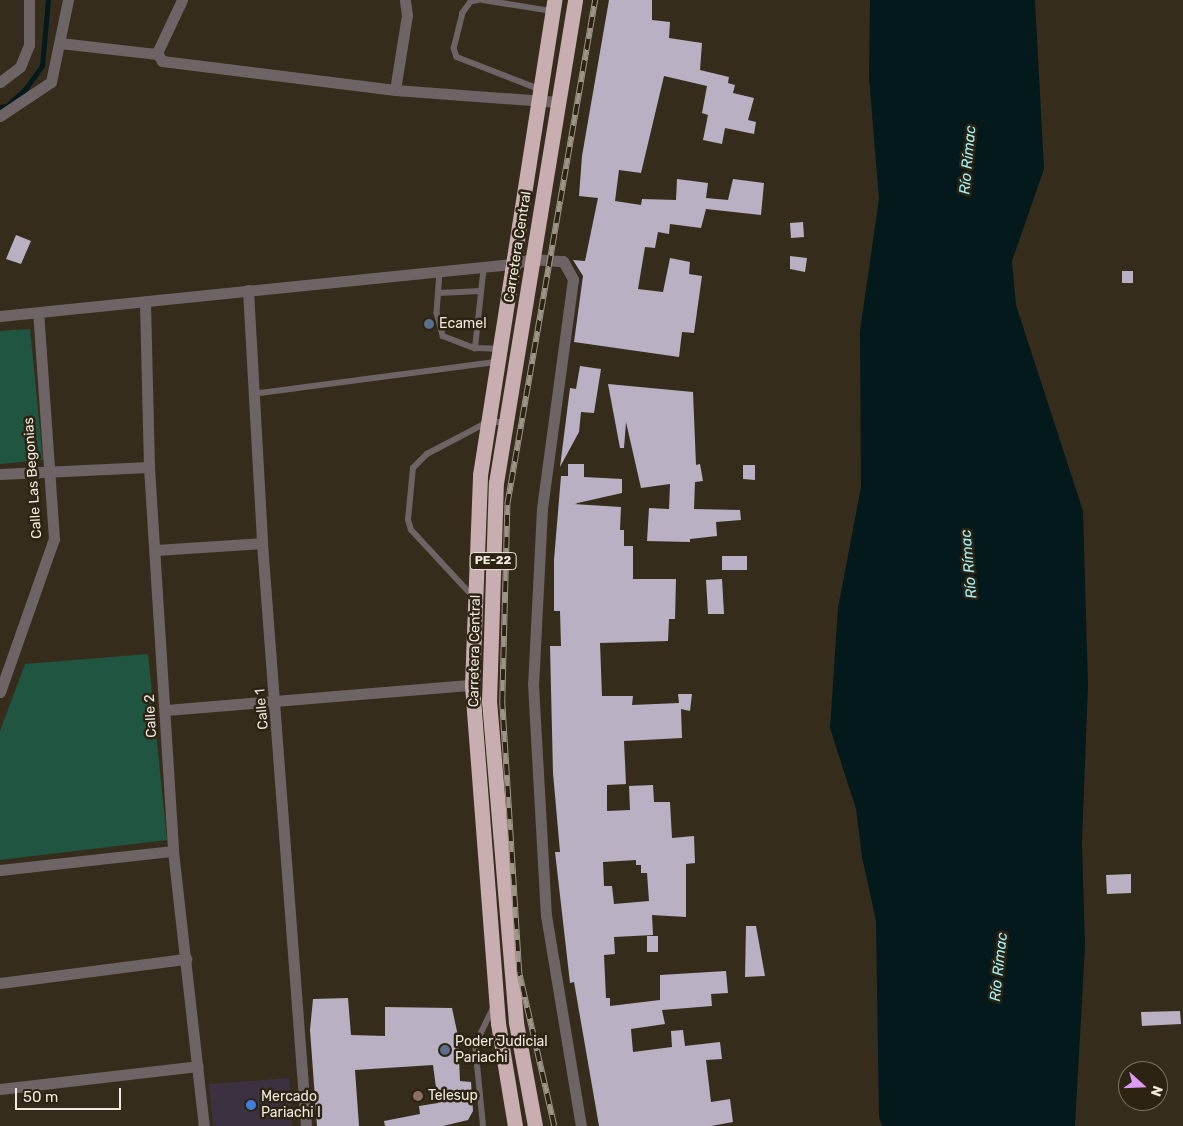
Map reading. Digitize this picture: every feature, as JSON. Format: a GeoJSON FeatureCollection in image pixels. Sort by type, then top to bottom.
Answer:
{"type":"FeatureCollection","features":[{"type":"Feature","properties":{"kind":"highway","name":"Carretera Central"},"geometry":{"type":"LineString","coordinates":[[535,1126],[516,1022],[489,702],[496,483],[574,0]]}},
{"type":"Feature","properties":{"kind":"highway","name":"Carretera Central"},"geometry":{"type":"LineString","coordinates":[[515,1126],[496,1002],[472,685],[480,475],[553,5]]}},
{"type":"Feature","properties":{"kind":"highway"},"geometry":{"type":"LineString","coordinates":[[473,667],[490,665]]}},
{"type":"Feature","properties":{"kind":"street"},"geometry":{"type":"LineString","coordinates":[[0,82],[20,67],[29,45],[29,0]]}},
{"type":"Feature","properties":{"kind":"street"},"geometry":{"type":"LineString","coordinates":[[0,116],[51,82],[68,0]]}},
{"type":"Feature","properties":{"kind":"street"},"geometry":{"type":"LineString","coordinates":[[156,54],[182,0]]}},
{"type":"Feature","properties":{"kind":"street"},"geometry":{"type":"LineString","coordinates":[[395,90],[407,15],[405,0]]}},
{"type":"Feature","properties":{"kind":"street"},"geometry":{"type":"LineString","coordinates":[[60,43],[156,54],[162,61],[395,90],[538,95],[558,102]]}},
{"type":"Feature","properties":{"kind":"street"},"geometry":{"type":"LineString","coordinates":[[0,316],[440,272],[484,265],[512,264],[532,259],[564,261],[573,279],[542,509],[533,684],[546,915],[581,1126]]}},
{"type":"Feature","properties":{"kind":"street","name":"Calle 1"},"geometry":{"type":"LineString","coordinates":[[248,290],[262,543],[276,701],[306,1126]]}},
{"type":"Feature","properties":{"kind":"street","name":"Calle 2"},"geometry":{"type":"LineString","coordinates":[[145,303],[149,467],[156,550],[173,851],[204,1126]]}},
{"type":"Feature","properties":{"kind":"street","name":"Calle Las Begonias"},"geometry":{"type":"LineString","coordinates":[[0,692],[54,540],[38,313]]}},
{"type":"Feature","properties":{"kind":"street"},"geometry":{"type":"LineString","coordinates":[[0,474],[149,467]]}},
{"type":"Feature","properties":{"kind":"street"},"geometry":{"type":"LineString","coordinates":[[156,550],[262,543]]}},
{"type":"Feature","properties":{"kind":"street"},"geometry":{"type":"LineString","coordinates":[[166,710],[472,685]]}},
{"type":"Feature","properties":{"kind":"street"},"geometry":{"type":"LineString","coordinates":[[0,870],[173,851]]}},
{"type":"Feature","properties":{"kind":"street"},"geometry":{"type":"LineString","coordinates":[[0,982],[186,959]]}},
{"type":"Feature","properties":{"kind":"street"},"geometry":{"type":"LineString","coordinates":[[0,1089],[198,1066]]}},
{"type":"Feature","properties":{"kind":"lane"},"geometry":{"type":"LineString","coordinates":[[538,95],[458,57],[454,48],[463,13],[471,2],[482,0],[553,5]]}},
{"type":"Feature","properties":{"kind":"lane"},"geometry":{"type":"LineString","coordinates":[[476,348],[484,265]]}},
{"type":"Feature","properties":{"kind":"lane"},"geometry":{"type":"LineString","coordinates":[[440,272],[438,326],[443,336],[498,355]]}},
{"type":"Feature","properties":{"kind":"lane"},"geometry":{"type":"LineString","coordinates":[[438,294],[481,291]]}},
{"type":"Feature","properties":{"kind":"lane"},"geometry":{"type":"LineString","coordinates":[[254,394],[498,355]]}},
{"type":"Feature","properties":{"kind":"lane"},"geometry":{"type":"LineString","coordinates":[[475,599],[415,538],[408,520],[413,468],[427,454],[488,422],[505,422]]}},
{"type":"Feature","properties":{"kind":"lane"},"geometry":{"type":"LineString","coordinates":[[483,1126],[475,1044],[479,1029],[496,1002]]}},
{"type":"Feature","properties":{"kind":"shaded area","name":"Mercado Pariachi I"},"geometry":{"type":"Polygon","coordinates":[[[289,1078],[292,1126],[213,1126],[209,1084],[289,1078]]]}},
{"type":"Feature","properties":{"kind":"green space"},"geometry":{"type":"Polygon","coordinates":[[[30,329],[43,460],[0,464],[0,331],[30,329]]]}},
{"type":"Feature","properties":{"kind":"green space"},"geometry":{"type":"Polygon","coordinates":[[[148,654],[167,840],[0,860],[0,731],[25,664],[148,654]]]}},
{"type":"Feature","properties":{"kind":"water","name":"Río Rímac"},"geometry":{"type":"Polygon","coordinates":[[[870,0],[1035,0],[1044,169],[1012,261],[1016,305],[1083,511],[1088,685],[1082,842],[1085,947],[1075,1126],[882,1126],[879,1117],[876,921],[862,857],[856,809],[830,728],[838,608],[861,487],[860,331],[879,199],[869,77],[870,0]]]}},
{"type":"Feature","properties":{"kind":"building"},"geometry":{"type":"Polygon","coordinates":[[[609,0],[652,0],[652,20],[670,22],[669,38],[702,43],[700,70],[729,77],[728,83],[735,85],[733,93],[754,98],[748,120],[756,122],[754,134],[725,128],[722,144],[703,140],[708,115],[702,113],[707,86],[664,76],[641,173],[619,170],[615,201],[641,205],[642,199],[676,200],[677,179],[708,183],[706,198],[728,200],[733,179],[764,183],[761,215],[706,209],[701,228],[670,224],[669,234],[658,232],[655,248],[645,247],[638,289],[663,292],[670,258],[690,262],[689,274],[702,276],[694,333],[682,332],[679,357],[574,342],[583,276],[573,260],[585,261],[598,198],[579,196],[582,156],[609,0]]]}},
{"type":"Feature","properties":{"kind":"building"},"geometry":{"type":"Polygon","coordinates":[[[803,222],[804,237],[791,238],[790,223],[803,222]]]}},
{"type":"Feature","properties":{"kind":"building"},"geometry":{"type":"Polygon","coordinates":[[[16,235],[31,241],[21,264],[6,259],[16,235]]]}},
{"type":"Feature","properties":{"kind":"building"},"geometry":{"type":"Polygon","coordinates":[[[790,256],[807,258],[805,272],[790,269],[790,256]]]}},
{"type":"Feature","properties":{"kind":"building"},"geometry":{"type":"Polygon","coordinates":[[[1122,271],[1133,271],[1133,283],[1122,283],[1122,271]]]}},
{"type":"Feature","properties":{"kind":"building"},"geometry":{"type":"Polygon","coordinates":[[[580,366],[601,369],[594,413],[581,412],[579,432],[560,467],[570,388],[576,389],[580,366]]]}},
{"type":"Feature","properties":{"kind":"building"},"geometry":{"type":"Polygon","coordinates":[[[608,384],[693,392],[696,465],[700,464],[703,481],[695,482],[694,509],[740,510],[741,520],[716,522],[717,536],[690,539],[690,542],[647,541],[649,508],[669,509],[670,484],[641,488],[626,422],[624,448],[620,448],[608,384]]]}},
{"type":"Feature","properties":{"kind":"building"},"geometry":{"type":"Polygon","coordinates":[[[568,464],[584,464],[584,477],[622,479],[622,493],[573,504],[621,507],[620,530],[624,530],[624,546],[633,546],[633,579],[676,579],[675,619],[669,619],[668,641],[600,643],[602,696],[633,696],[632,705],[679,703],[678,694],[692,694],[690,711],[681,709],[682,738],[624,741],[626,784],[607,785],[607,811],[630,810],[629,786],[653,785],[654,802],[670,802],[672,838],[694,836],[695,863],[686,864],[686,917],[652,915],[653,935],[614,937],[615,954],[604,955],[606,998],[610,998],[610,1006],[660,1000],[660,975],[726,971],[728,993],[711,994],[712,1006],[662,1010],[665,1024],[631,1029],[633,1052],[672,1047],[671,1031],[683,1030],[685,1046],[720,1042],[722,1059],[706,1060],[711,1102],[730,1099],[733,1122],[711,1126],[599,1126],[574,982],[570,983],[555,852],[560,852],[553,773],[550,646],[561,646],[560,611],[554,611],[554,560],[561,476],[568,476],[568,464]],[[636,860],[603,862],[604,886],[612,886],[614,904],[649,901],[647,873],[641,873],[641,865],[636,865],[636,860]]]}},
{"type":"Feature","properties":{"kind":"building"},"geometry":{"type":"Polygon","coordinates":[[[743,465],[755,465],[755,480],[743,479],[743,465]]]}},
{"type":"Feature","properties":{"kind":"building"},"geometry":{"type":"Polygon","coordinates":[[[722,556],[747,556],[747,570],[722,570],[722,556]]]}},
{"type":"Feature","properties":{"kind":"building"},"geometry":{"type":"Polygon","coordinates":[[[722,579],[724,614],[708,614],[706,580],[722,579]]]}},
{"type":"Feature","properties":{"kind":"building"},"geometry":{"type":"Polygon","coordinates":[[[1131,874],[1131,893],[1107,894],[1106,875],[1131,874]]]}},
{"type":"Feature","properties":{"kind":"building"},"geometry":{"type":"Polygon","coordinates":[[[746,926],[756,926],[765,976],[745,977],[746,926]]]}},
{"type":"Feature","properties":{"kind":"building"},"geometry":{"type":"Polygon","coordinates":[[[647,936],[658,936],[658,952],[647,952],[647,936]]]}},
{"type":"Feature","properties":{"kind":"building"},"geometry":{"type":"Polygon","coordinates":[[[348,998],[351,1035],[385,1036],[385,1007],[452,1008],[458,1036],[460,1081],[471,1082],[473,1111],[468,1120],[443,1126],[385,1126],[384,1121],[420,1114],[419,1106],[438,1103],[433,1065],[355,1070],[359,1126],[317,1126],[310,1030],[313,999],[348,998]]]}},
{"type":"Feature","properties":{"kind":"building"},"geometry":{"type":"Polygon","coordinates":[[[1180,1011],[1181,1024],[1142,1026],[1141,1012],[1180,1011]]]}},
{"type":"Feature","properties":{"kind":"waterway"},"geometry":{"type":"LineString","coordinates":[[0,107],[7,106],[26,88],[42,66],[48,0]]}},
{"type":"Feature","properties":{"kind":"railway"},"geometry":{"type":"LineString","coordinates":[[554,1126],[519,973],[502,702],[507,505],[595,0]]}},
{"type":"Feature","properties":{"kind":"place","name":"Ecamel"},"geometry":{"type":"Point","coordinates":[429,324]}},
{"type":"Feature","properties":{"kind":"place","name":"Poder Judicial Pariachi"},"geometry":{"type":"Point","coordinates":[445,1050]}},
{"type":"Feature","properties":{"kind":"place","name":"Telesup"},"geometry":{"type":"Point","coordinates":[418,1096]}},
{"type":"Feature","properties":{"kind":"place","name":"Mercado Pariachi I"},"geometry":{"type":"Point","coordinates":[251,1105]}}]}
